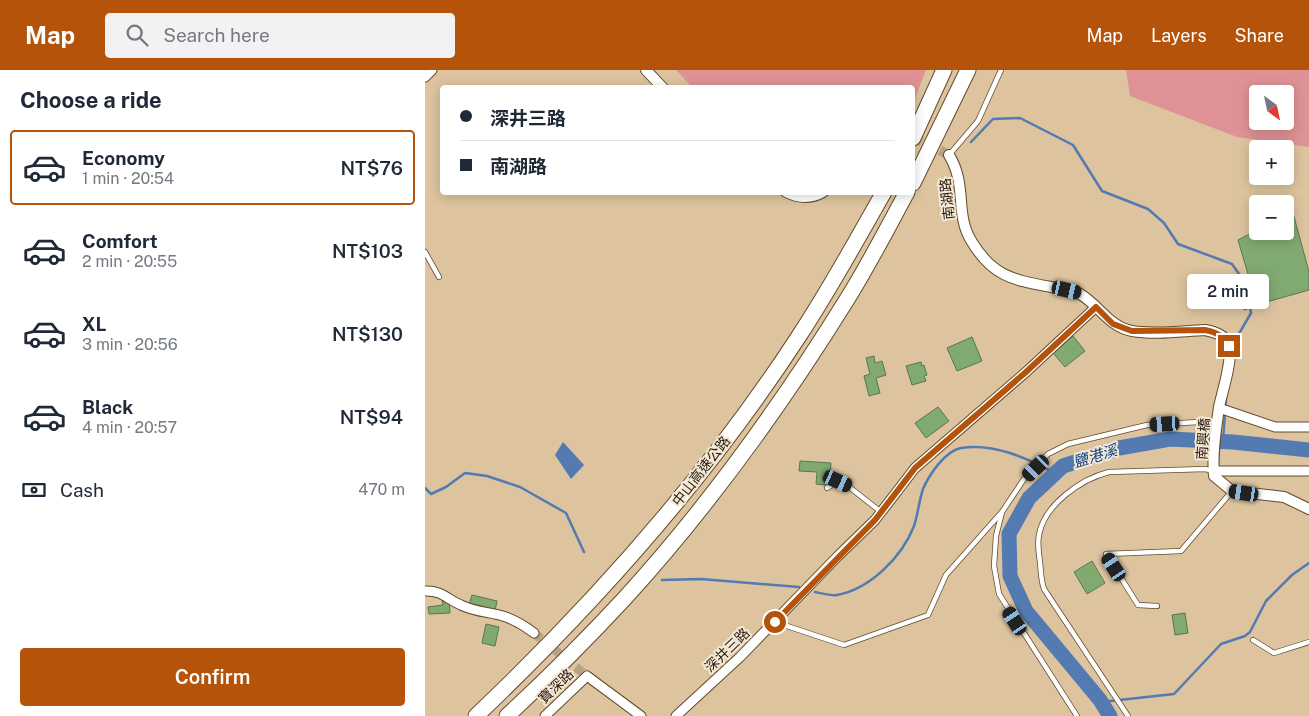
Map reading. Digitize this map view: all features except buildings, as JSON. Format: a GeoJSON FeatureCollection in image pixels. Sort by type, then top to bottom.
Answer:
{"type":"FeatureCollection","features":[{"type":"Feature","properties":{"kind":"highway"},"geometry":{"type":"LineString","coordinates":[[915,134],[944,70]]}},
{"type":"Feature","properties":{"kind":"highway"},"geometry":{"type":"LineString","coordinates":[[915,179],[968,70]]}},
{"type":"Feature","properties":{"kind":"highway","name":"中山高速公路"},"geometry":{"type":"LineString","coordinates":[[476,716],[528,666],[614,576],[695,480],[750,407],[799,337],[882,195]]}},
{"type":"Feature","properties":{"kind":"highway","name":"中山高速公路"},"geometry":{"type":"LineString","coordinates":[[507,716],[554,672],[625,598],[673,541],[746,448],[846,300],[905,195]]}},
{"type":"Feature","properties":{"kind":"street"},"geometry":{"type":"LineString","coordinates":[[425,78],[432,70]]}},
{"type":"Feature","properties":{"kind":"street"},"geometry":{"type":"LineString","coordinates":[[646,70],[660,85]]}},
{"type":"Feature","properties":{"kind":"street","name":"南湖路"},"geometry":{"type":"LineString","coordinates":[[949,155],[957,169],[965,230],[984,259],[997,270],[1013,280],[1078,292],[1113,324],[1132,331],[1205,330],[1215,332],[1223,337],[1229,346],[1229,357],[1219,408]]}},
{"type":"Feature","properties":{"kind":"street"},"geometry":{"type":"LineString","coordinates":[[792,195],[809,197],[815,195]]}},
{"type":"Feature","properties":{"kind":"street","name":"深井三路"},"geometry":{"type":"LineString","coordinates":[[676,716],[728,669],[882,513],[915,468],[1026,372],[1096,307]]}},
{"type":"Feature","properties":{"kind":"street"},"geometry":{"type":"LineString","coordinates":[[1219,408],[1275,427],[1309,427]]}},
{"type":"Feature","properties":{"kind":"street","name":"南興橋"},"geometry":{"type":"LineString","coordinates":[[1214,471],[1219,408]]}},
{"type":"Feature","properties":{"kind":"street"},"geometry":{"type":"LineString","coordinates":[[1309,471],[1214,471],[1214,476],[1232,491],[1284,497],[1309,509]]}},
{"type":"Feature","properties":{"kind":"street"},"geometry":{"type":"LineString","coordinates":[[425,591],[435,590],[459,605],[485,614],[502,616],[522,624],[534,633]]}},
{"type":"Feature","properties":{"kind":"street","name":"寶深路"},"geometry":{"type":"LineString","coordinates":[[545,716],[587,676],[641,716]]}},
{"type":"Feature","properties":{"kind":"lane"},"geometry":{"type":"LineString","coordinates":[[949,155],[978,120],[1001,70]]}},
{"type":"Feature","properties":{"kind":"lane"},"geometry":{"type":"LineString","coordinates":[[425,252],[439,277]]}},
{"type":"Feature","properties":{"kind":"lane"},"geometry":{"type":"LineString","coordinates":[[775,622],[844,645],[928,615],[946,575],[1002,512],[1024,479],[1048,454],[1068,444],[1147,425],[1217,421]]}},
{"type":"Feature","properties":{"kind":"lane"},"geometry":{"type":"LineString","coordinates":[[1128,716],[1044,590],[1038,540],[1043,524],[1066,494],[1098,475],[1109,472],[1214,471]]}},
{"type":"Feature","properties":{"kind":"lane"},"geometry":{"type":"LineString","coordinates":[[827,488],[838,481],[849,486],[882,513]]}},
{"type":"Feature","properties":{"kind":"lane"},"geometry":{"type":"LineString","coordinates":[[1157,606],[1138,605],[1106,554],[1181,552],[1232,491]]}},
{"type":"Feature","properties":{"kind":"lane"},"geometry":{"type":"LineString","coordinates":[[1002,512],[996,536],[994,566],[999,594],[1004,605],[1077,716]]}},
{"type":"Feature","properties":{"kind":"lane"},"geometry":{"type":"LineString","coordinates":[[1253,640],[1273,653],[1309,642]]}},
{"type":"Feature","properties":{"kind":"shaded area"},"geometry":{"type":"Polygon","coordinates":[[[676,70],[926,70],[915,98],[915,85],[690,85],[676,70]]]}},
{"type":"Feature","properties":{"kind":"shaded area"},"geometry":{"type":"Polygon","coordinates":[[[1126,70],[1309,70],[1309,147],[1294,145],[1294,140],[1259,140],[1237,137],[1130,96],[1126,70]]]}},
{"type":"Feature","properties":{"kind":"water"},"geometry":{"type":"Polygon","coordinates":[[[563,442],[584,465],[571,479],[555,455],[563,442]]]}},
{"type":"Feature","properties":{"kind":"waterway"},"geometry":{"type":"LineString","coordinates":[[971,142],[993,119],[1020,118],[1073,145],[1102,191],[1148,209],[1164,223],[1178,244],[1232,264],[1246,284],[1248,294]]}},
{"type":"Feature","properties":{"kind":"waterway"},"geometry":{"type":"LineString","coordinates":[[1233,344],[1251,313],[1249,300]]}},
{"type":"Feature","properties":{"kind":"waterway"},"geometry":{"type":"LineString","coordinates":[[1223,441],[1226,399]]}},
{"type":"Feature","properties":{"kind":"waterway","name":"鹽港溪"},"geometry":{"type":"LineString","coordinates":[[1110,716],[1100,700],[1026,611],[1010,576],[1009,534],[1029,498],[1063,466],[1119,448],[1170,439],[1233,442],[1309,450]]}},
{"type":"Feature","properties":{"kind":"waterway"},"geometry":{"type":"LineString","coordinates":[[815,592],[829,595],[849,592],[873,579],[893,560],[909,538],[914,526],[923,489],[929,477],[938,464],[955,450],[973,447],[998,450],[1022,457],[1055,473]]}},
{"type":"Feature","properties":{"kind":"waterway"},"geometry":{"type":"LineString","coordinates":[[425,488],[431,494],[446,487],[465,473],[487,476],[520,487],[566,513],[584,552]]}},
{"type":"Feature","properties":{"kind":"waterway"},"geometry":{"type":"LineString","coordinates":[[1101,702],[1174,694],[1221,644],[1245,636],[1250,632],[1266,601],[1292,575],[1309,563]]}},
{"type":"Feature","properties":{"kind":"waterway"},"geometry":{"type":"LineString","coordinates":[[662,580],[701,579],[799,587]]}},
{"type":"Feature","properties":{"kind":"tunnel"},"geometry":{"type":"LineString","coordinates":[[915,138],[949,155]]}},
{"type":"Feature","properties":{"kind":"tunnel"},"geometry":{"type":"LineString","coordinates":[[534,633],[587,676]]}},
{"type":"Feature","properties":{"kind":"route"},"geometry":{"type":"LineString","coordinates":[[775,622],[882,513],[915,468],[1026,372],[1096,307],[1113,324],[1132,331],[1205,330],[1215,332],[1223,337],[1229,346]]}}]}
